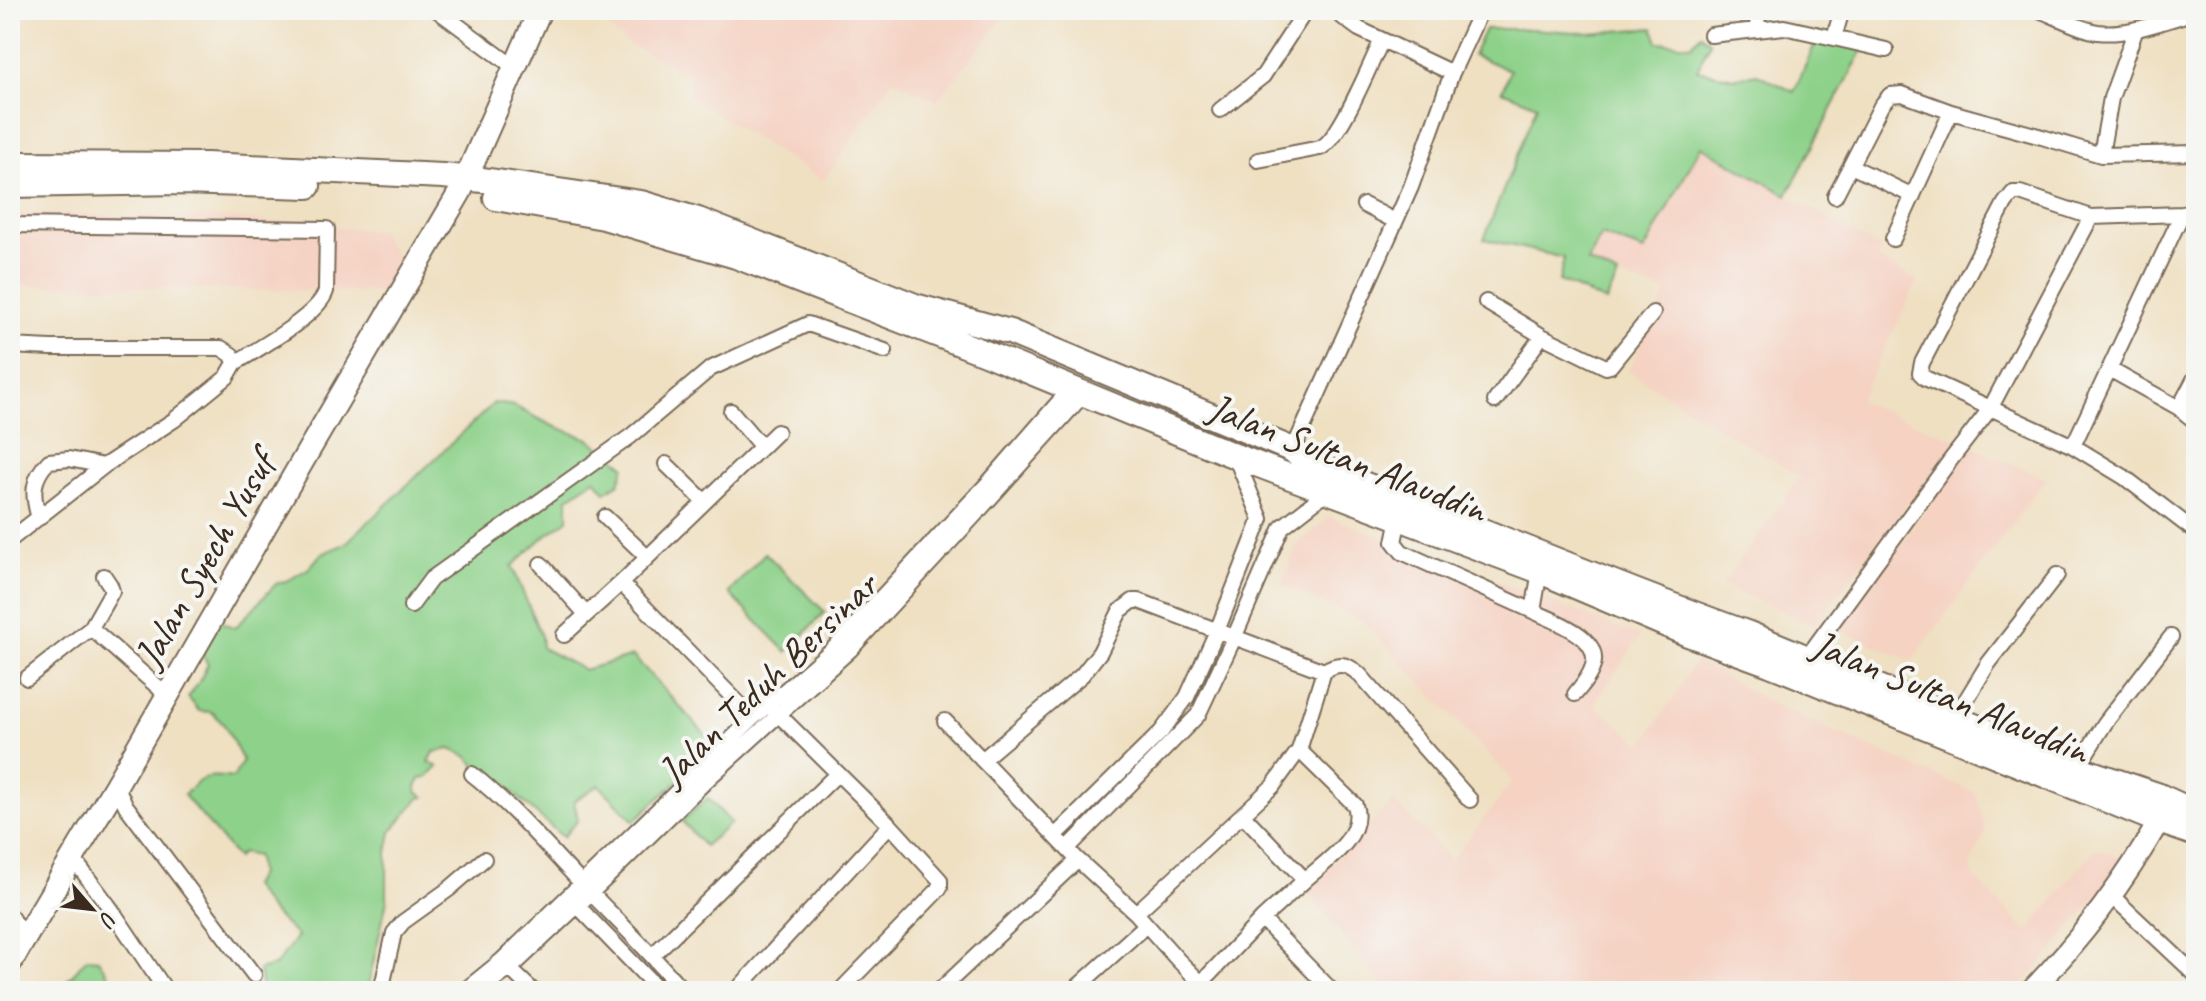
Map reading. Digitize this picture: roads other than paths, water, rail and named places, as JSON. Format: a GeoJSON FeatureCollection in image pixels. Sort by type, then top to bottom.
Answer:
{"type":"FeatureCollection","features":[{"type":"Feature","properties":{"kind":"highway"},"geometry":{"type":"LineString","coordinates":[[10,164],[180,174]]}},
{"type":"Feature","properties":{"kind":"highway","name":"Jalan Sultan Alauddin"},"geometry":{"type":"LineString","coordinates":[[180,174],[222,166],[465,181],[649,229],[736,256],[911,314],[1077,392],[1235,456],[1540,571],[1691,624],[1812,650],[1955,718],[2077,768],[2157,795],[2196,813]]}},
{"type":"Feature","properties":{"kind":"highway"},"geometry":{"type":"LineString","coordinates":[[10,185],[180,174]]}},
{"type":"Feature","properties":{"kind":"highway","name":"Jalan Sultan Alauddin"},"geometry":{"type":"LineString","coordinates":[[911,314],[1010,332],[1293,450],[1307,463],[1432,509],[1691,624],[1770,664],[2196,834]]}},
{"type":"Feature","properties":{"kind":"main road","name":"Jalan Syech Yusuf"},"geometry":{"type":"LineString","coordinates":[[10,963],[465,181],[540,10]]}},
{"type":"Feature","properties":{"kind":"main road"},"geometry":{"type":"LineString","coordinates":[[2031,991],[2112,896],[2159,821]]}},
{"type":"Feature","properties":{"kind":"street"},"geometry":{"type":"LineString","coordinates":[[437,10],[514,67]]}},
{"type":"Feature","properties":{"kind":"street"},"geometry":{"type":"LineString","coordinates":[[1220,110],[1263,76],[1306,10]]}},
{"type":"Feature","properties":{"kind":"street"},"geometry":{"type":"LineString","coordinates":[[1333,10],[1359,29],[1452,73]]}},
{"type":"Feature","properties":{"kind":"street"},"geometry":{"type":"LineString","coordinates":[[1293,450],[1423,158],[1452,73],[1481,10]]}},
{"type":"Feature","properties":{"kind":"street"},"geometry":{"type":"LineString","coordinates":[[1757,29],[1758,10]]}},
{"type":"Feature","properties":{"kind":"street"},"geometry":{"type":"LineString","coordinates":[[1834,38],[1842,10]]}},
{"type":"Feature","properties":{"kind":"street"},"geometry":{"type":"LineString","coordinates":[[2039,10],[2091,30],[2109,32],[2136,29],[2196,12]]}},
{"type":"Feature","properties":{"kind":"street"},"geometry":{"type":"LineString","coordinates":[[1711,35],[1794,28],[1886,50]]}},
{"type":"Feature","properties":{"kind":"street"},"geometry":{"type":"LineString","coordinates":[[2101,155],[2111,98],[2136,29]]}},
{"type":"Feature","properties":{"kind":"street"},"geometry":{"type":"LineString","coordinates":[[1258,160],[1328,144],[1382,40]]}},
{"type":"Feature","properties":{"kind":"street"},"geometry":{"type":"LineString","coordinates":[[1835,196],[1881,106],[1890,95],[1896,94],[2101,155],[2196,153]]}},
{"type":"Feature","properties":{"kind":"street"},"geometry":{"type":"LineString","coordinates":[[1893,239],[1951,112]]}},
{"type":"Feature","properties":{"kind":"street"},"geometry":{"type":"LineString","coordinates":[[1851,166],[1913,196]]}},
{"type":"Feature","properties":{"kind":"street"},"geometry":{"type":"LineString","coordinates":[[2073,446],[2189,213],[2091,217],[2016,192],[2007,199],[1922,363],[1920,373],[2073,446],[2124,477],[2196,532]]}},
{"type":"Feature","properties":{"kind":"street"},"geometry":{"type":"LineString","coordinates":[[1364,205],[1395,221]]}},
{"type":"Feature","properties":{"kind":"street"},"geometry":{"type":"LineString","coordinates":[[1812,650],[1990,409],[2091,217]]}},
{"type":"Feature","properties":{"kind":"street"},"geometry":{"type":"LineString","coordinates":[[10,225],[327,229],[326,291],[313,310],[235,363],[227,377],[174,420],[104,466],[10,540]]}},
{"type":"Feature","properties":{"kind":"street"},"geometry":{"type":"LineString","coordinates":[[1486,302],[1542,336],[1606,367],[1653,313]]}},
{"type":"Feature","properties":{"kind":"street"},"geometry":{"type":"LineString","coordinates":[[411,606],[431,579],[631,436],[710,369],[808,324],[885,351]]}},
{"type":"Feature","properties":{"kind":"street"},"geometry":{"type":"LineString","coordinates":[[1495,401],[1542,336]]}},
{"type":"Feature","properties":{"kind":"street"},"geometry":{"type":"LineString","coordinates":[[10,346],[214,347],[229,352],[235,363]]}},
{"type":"Feature","properties":{"kind":"street"},"geometry":{"type":"LineString","coordinates":[[2109,369],[2179,408],[2196,422]]}},
{"type":"Feature","properties":{"kind":"street"},"geometry":{"type":"LineString","coordinates":[[2179,408],[2196,376]]}},
{"type":"Feature","properties":{"kind":"street","name":"Jalan Teduh Bersinar"},"geometry":{"type":"LineString","coordinates":[[479,991],[510,969],[753,718],[799,698],[851,649],[1077,392]]}},
{"type":"Feature","properties":{"kind":"street"},"geometry":{"type":"LineString","coordinates":[[731,411],[761,446]]}},
{"type":"Feature","properties":{"kind":"street"},"geometry":{"type":"LineString","coordinates":[[564,635],[777,432]]}},
{"type":"Feature","properties":{"kind":"street"},"geometry":{"type":"LineString","coordinates":[[1056,835],[1161,732],[1187,697],[1261,519],[1235,456]]}},
{"type":"Feature","properties":{"kind":"street"},"geometry":{"type":"LineString","coordinates":[[39,518],[34,485],[49,461],[69,459],[104,466]]}},
{"type":"Feature","properties":{"kind":"street"},"geometry":{"type":"LineString","coordinates":[[666,464],[704,501]]}},
{"type":"Feature","properties":{"kind":"street"},"geometry":{"type":"LineString","coordinates":[[1068,848],[1198,715],[1282,527],[1328,491]]}},
{"type":"Feature","properties":{"kind":"street"},"geometry":{"type":"LineString","coordinates":[[605,517],[646,556]]}},
{"type":"Feature","properties":{"kind":"street"},"geometry":{"type":"LineString","coordinates":[[1399,518],[1394,542],[1402,552],[1582,635],[1592,657],[1591,672],[1575,694]]}},
{"type":"Feature","properties":{"kind":"street"},"geometry":{"type":"LineString","coordinates":[[1261,519],[1282,527]]}},
{"type":"Feature","properties":{"kind":"street"},"geometry":{"type":"LineString","coordinates":[[541,564],[586,614]]}},
{"type":"Feature","properties":{"kind":"street"},"geometry":{"type":"LineString","coordinates":[[1533,611],[1540,571]]}},
{"type":"Feature","properties":{"kind":"street"},"geometry":{"type":"LineString","coordinates":[[1955,718],[1988,664],[2057,575]]}},
{"type":"Feature","properties":{"kind":"street"},"geometry":{"type":"LineString","coordinates":[[27,678],[91,628],[112,591],[104,576]]}},
{"type":"Feature","properties":{"kind":"street"},"geometry":{"type":"LineString","coordinates":[[621,583],[753,718]]}},
{"type":"Feature","properties":{"kind":"street"},"geometry":{"type":"LineString","coordinates":[[982,760],[1082,675],[1100,652],[1120,611],[1133,601],[1324,671]]}},
{"type":"Feature","properties":{"kind":"street"},"geometry":{"type":"LineString","coordinates":[[91,628],[167,695]]}},
{"type":"Feature","properties":{"kind":"street"},"geometry":{"type":"LineString","coordinates":[[2077,768],[2105,723],[2171,637]]}},
{"type":"Feature","properties":{"kind":"street"},"geometry":{"type":"LineString","coordinates":[[1136,913],[1273,786],[1299,750],[1324,671],[1338,664],[1346,665],[1359,674],[1470,800]]}},
{"type":"Feature","properties":{"kind":"street"},"geometry":{"type":"LineString","coordinates":[[774,709],[890,825],[940,880],[940,888],[840,991]]}},
{"type":"Feature","properties":{"kind":"street","name":"Jalan Teduh Bersinar"},"geometry":{"type":"LineString","coordinates":[[586,888],[711,776],[774,709]]}},
{"type":"Feature","properties":{"kind":"street"},"geometry":{"type":"LineString","coordinates":[[945,721],[1078,860],[1136,913],[1206,986],[1262,919],[1342,846],[1353,832],[1357,820],[1355,805],[1299,750]]}},
{"type":"Feature","properties":{"kind":"street"},"geometry":{"type":"LineString","coordinates":[[472,774],[518,814],[653,955],[683,991]]}},
{"type":"Feature","properties":{"kind":"street"},"geometry":{"type":"LineString","coordinates":[[653,955],[837,774]]}},
{"type":"Feature","properties":{"kind":"street"},"geometry":{"type":"LineString","coordinates":[[116,785],[126,806],[254,975]]}},
{"type":"Feature","properties":{"kind":"street"},"geometry":{"type":"LineString","coordinates":[[1243,815],[1305,880]]}},
{"type":"Feature","properties":{"kind":"street"},"geometry":{"type":"LineString","coordinates":[[736,991],[890,825]]}},
{"type":"Feature","properties":{"kind":"street"},"geometry":{"type":"LineString","coordinates":[[72,857],[166,991]]}},
{"type":"Feature","properties":{"kind":"street"},"geometry":{"type":"LineString","coordinates":[[381,991],[394,933],[403,922],[484,859]]}},
{"type":"Feature","properties":{"kind":"street"},"geometry":{"type":"LineString","coordinates":[[939,991],[1078,860]]}},
{"type":"Feature","properties":{"kind":"street"},"geometry":{"type":"LineString","coordinates":[[2112,896],[2196,975]]}},
{"type":"Feature","properties":{"kind":"street"},"geometry":{"type":"LineString","coordinates":[[573,901],[660,991]]}},
{"type":"Feature","properties":{"kind":"street","name":"Jalan Teduh Bersinar"},"geometry":{"type":"LineString","coordinates":[[464,991],[573,901]]}},
{"type":"Feature","properties":{"kind":"street"},"geometry":{"type":"LineString","coordinates":[[10,916],[25,938]]}},
{"type":"Feature","properties":{"kind":"street"},"geometry":{"type":"LineString","coordinates":[[1262,919],[1332,991]]}},
{"type":"Feature","properties":{"kind":"street"},"geometry":{"type":"LineString","coordinates":[[1073,991],[1146,925]]}},
{"type":"Feature","properties":{"kind":"street"},"geometry":{"type":"LineString","coordinates":[[510,969],[533,991]]}}]}
